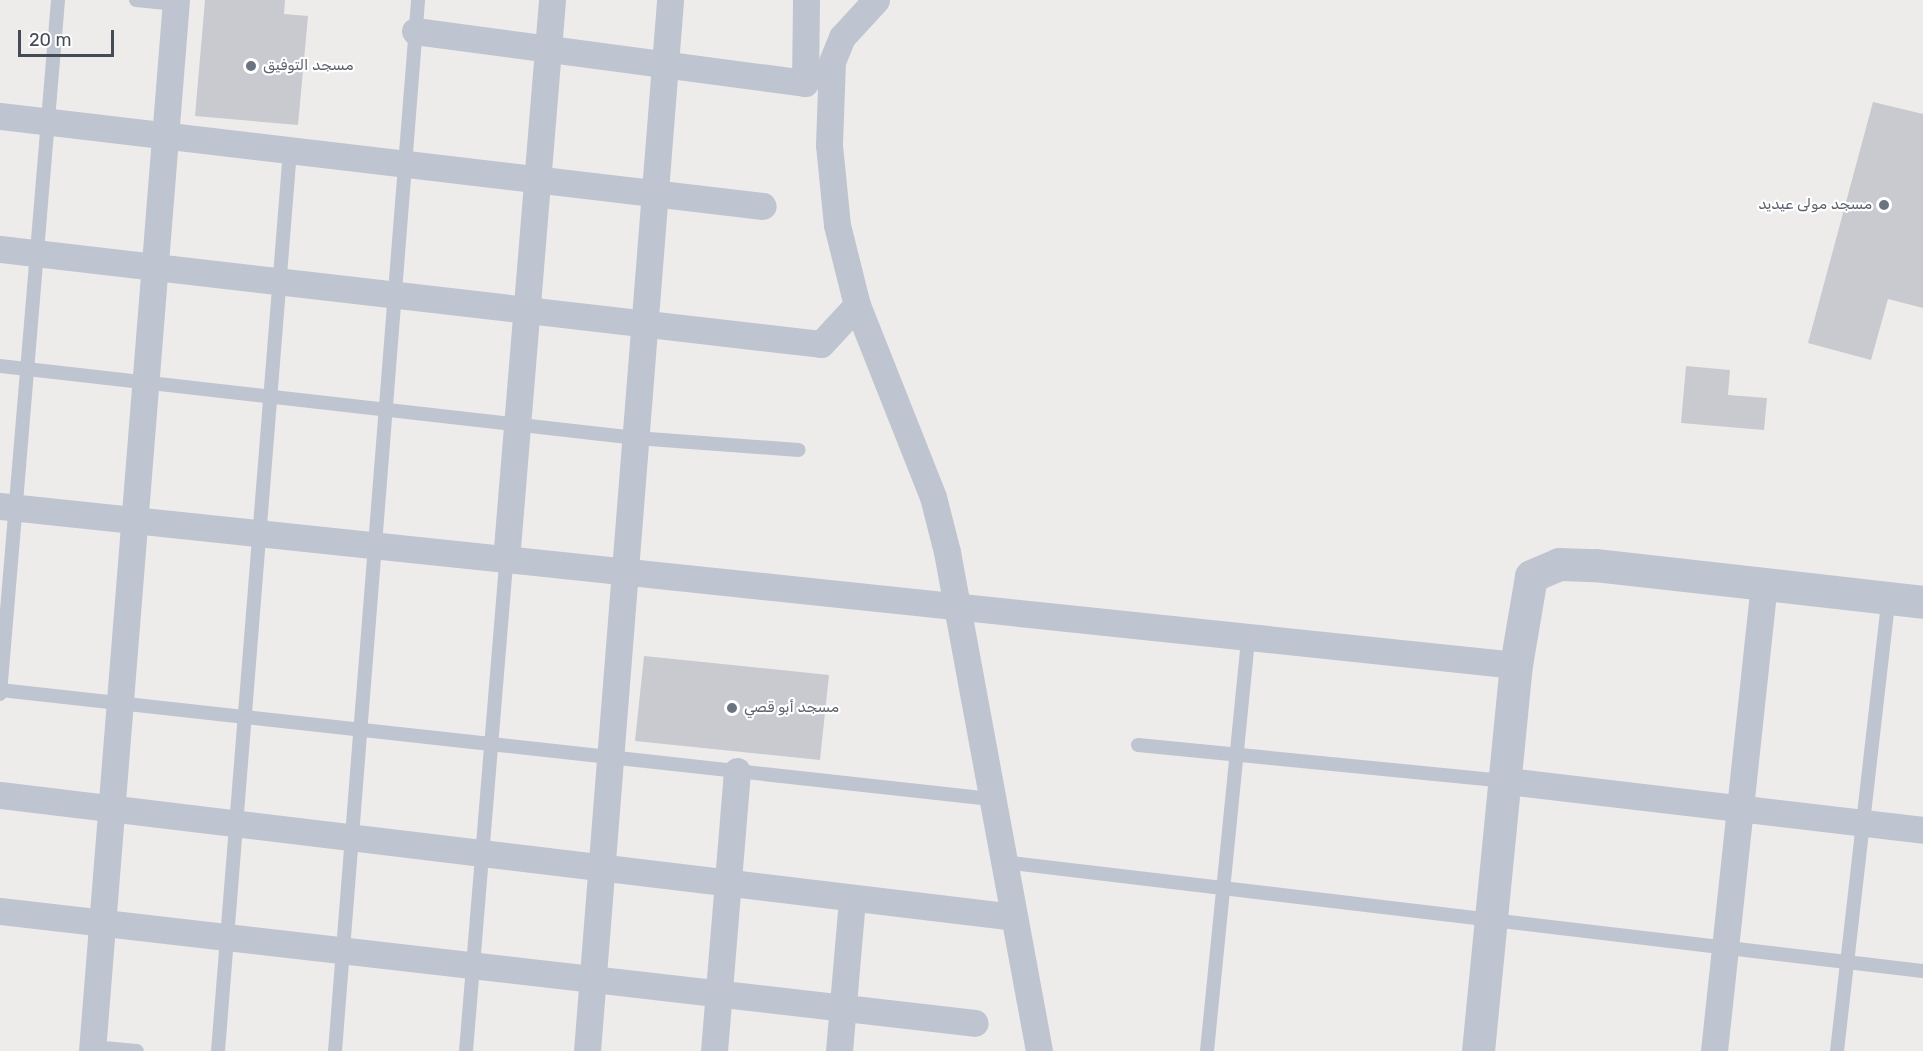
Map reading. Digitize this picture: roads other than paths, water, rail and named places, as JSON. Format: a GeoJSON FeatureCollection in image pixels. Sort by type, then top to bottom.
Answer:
{"type":"FeatureCollection","features":[{"type":"Feature","properties":{"kind":"street"},"geometry":{"type":"LineString","coordinates":[[506,560],[552,0]]}},
{"type":"Feature","properties":{"kind":"street"},"geometry":{"type":"LineString","coordinates":[[587,1051],[670,0]]}},
{"type":"Feature","properties":{"kind":"street"},"geometry":{"type":"LineString","coordinates":[[416,31],[805,83],[806,0]]}},
{"type":"Feature","properties":{"kind":"street"},"geometry":{"type":"LineString","coordinates":[[876,0],[842,37],[832,62],[832,185],[857,305],[933,497],[1039,1051]]}},
{"type":"Feature","properties":{"kind":"street"},"geometry":{"type":"LineString","coordinates":[[92,1049],[104,923],[176,2]]}},
{"type":"Feature","properties":{"kind":"street"},"geometry":{"type":"LineString","coordinates":[[0,116],[763,206]]}},
{"type":"Feature","properties":{"kind":"street"},"geometry":{"type":"LineString","coordinates":[[0,249],[821,344],[857,305]]}},
{"type":"Feature","properties":{"kind":"street"},"geometry":{"type":"LineString","coordinates":[[8,507],[506,560],[955,604],[1516,665]]}},
{"type":"Feature","properties":{"kind":"street"},"geometry":{"type":"LineString","coordinates":[[1478,1051],[1507,781],[1516,665],[1531,576],[1559,564],[1764,583],[1923,602]]}},
{"type":"Feature","properties":{"kind":"street"},"geometry":{"type":"LineString","coordinates":[[1714,1051],[1764,583]]}},
{"type":"Feature","properties":{"kind":"street"},"geometry":{"type":"LineString","coordinates":[[714,1051],[736,771]]}},
{"type":"Feature","properties":{"kind":"street"},"geometry":{"type":"LineString","coordinates":[[1507,781],[1923,830]]}},
{"type":"Feature","properties":{"kind":"street"},"geometry":{"type":"LineString","coordinates":[[0,795],[1014,917]]}},
{"type":"Feature","properties":{"kind":"street"},"geometry":{"type":"LineString","coordinates":[[839,1051],[852,899]]}},
{"type":"Feature","properties":{"kind":"street"},"geometry":{"type":"LineString","coordinates":[[0,911],[975,1023]]}},
{"type":"Feature","properties":{"kind":"lane"},"geometry":{"type":"LineString","coordinates":[[58,0],[28,369],[8,507],[0,692],[120,703],[991,799]]}},
{"type":"Feature","properties":{"kind":"lane"},"geometry":{"type":"LineString","coordinates":[[136,0],[176,2]]}},
{"type":"Feature","properties":{"kind":"lane"},"geometry":{"type":"LineString","coordinates":[[335,1051],[418,0]]}},
{"type":"Feature","properties":{"kind":"lane"},"geometry":{"type":"LineString","coordinates":[[218,1051],[290,150]]}},
{"type":"Feature","properties":{"kind":"lane"},"geometry":{"type":"LineString","coordinates":[[0,366],[636,438],[799,450]]}},
{"type":"Feature","properties":{"kind":"lane"},"geometry":{"type":"LineString","coordinates":[[466,1051],[506,560]]}},
{"type":"Feature","properties":{"kind":"lane"},"geometry":{"type":"LineString","coordinates":[[1837,1051],[1889,598]]}},
{"type":"Feature","properties":{"kind":"lane"},"geometry":{"type":"LineString","coordinates":[[1207,1051],[1248,637]]}},
{"type":"Feature","properties":{"kind":"lane"},"geometry":{"type":"LineString","coordinates":[[1138,745],[1507,781]]}},
{"type":"Feature","properties":{"kind":"lane"},"geometry":{"type":"LineString","coordinates":[[1003,862],[1223,890],[1923,971]]}},
{"type":"Feature","properties":{"kind":"lane"},"geometry":{"type":"LineString","coordinates":[[92,1049],[137,1051]]}},
{"type":"Feature","properties":{"kind":"place","name":"مسجد التوفيق"},"geometry":{"type":"Point","coordinates":[251,66]}},
{"type":"Feature","properties":{"kind":"place","name":"مسجد مولى عيديد"},"geometry":{"type":"Point","coordinates":[1884,205]}},
{"type":"Feature","properties":{"kind":"place","name":"مسجد أبو قصي"},"geometry":{"type":"Point","coordinates":[732,708]}}]}
